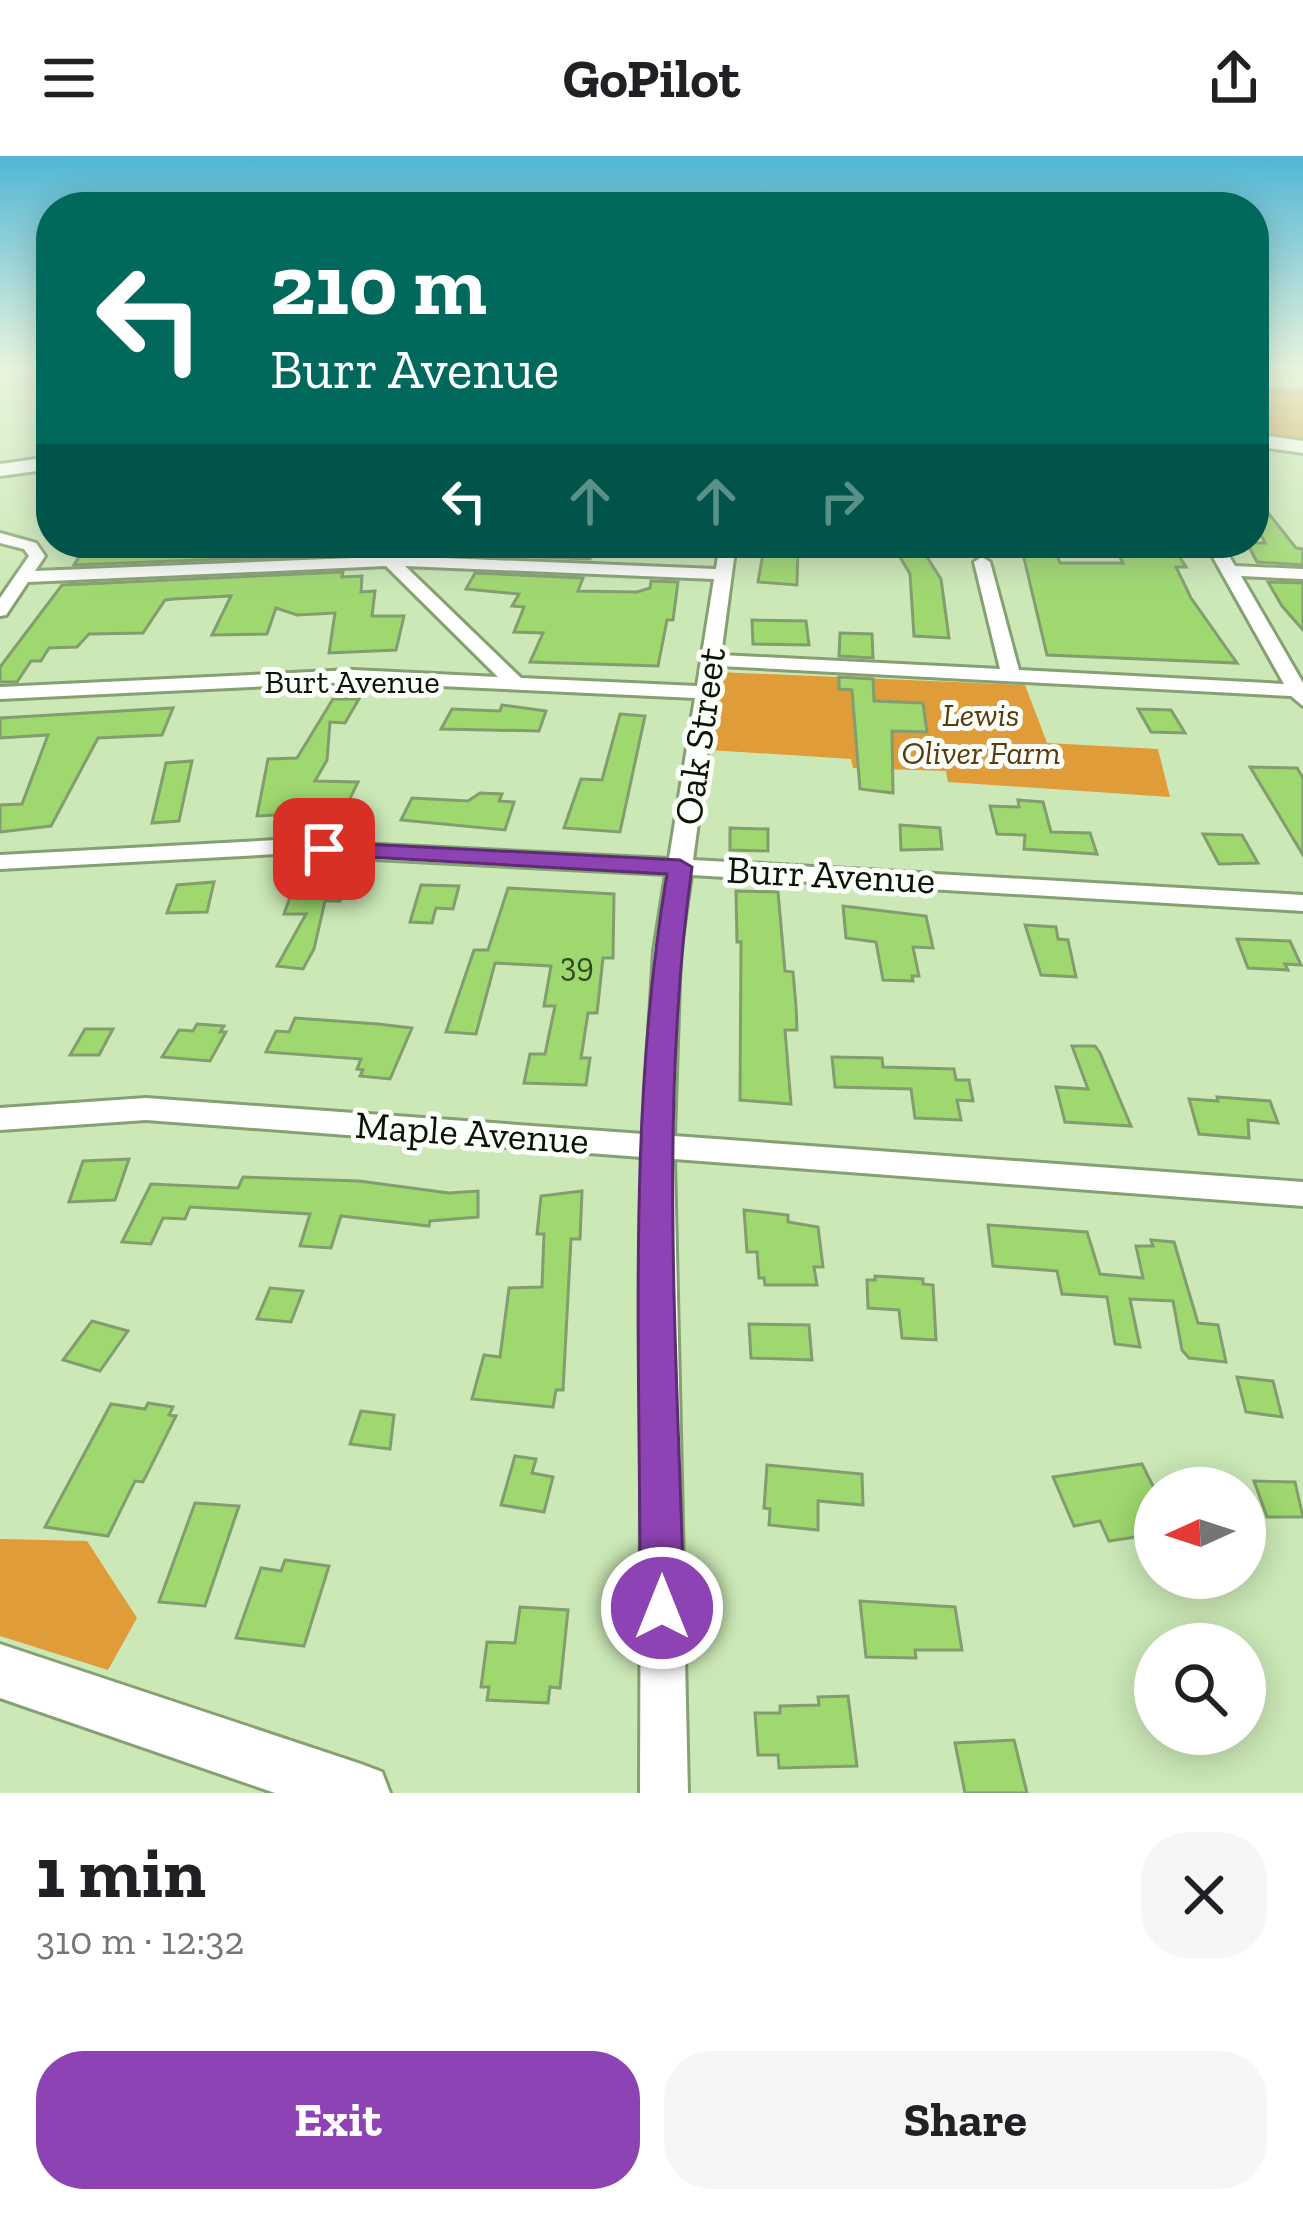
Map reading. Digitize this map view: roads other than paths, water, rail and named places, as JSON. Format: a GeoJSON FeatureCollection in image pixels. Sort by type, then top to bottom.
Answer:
{"type":"FeatureCollection","features":[{"type":"Feature","properties":{"kind":"main road"},"geometry":{"type":"LineString","coordinates":[[0,470],[36,465]]}},
{"type":"Feature","properties":{"kind":"street"},"geometry":{"type":"LineString","coordinates":[[0,538],[30,546],[36,554]]}},
{"type":"Feature","properties":{"kind":"street"},"geometry":{"type":"LineString","coordinates":[[0,611],[36,558]]}},
{"type":"Feature","properties":{"kind":"street"},"geometry":{"type":"LineString","coordinates":[[389,558],[515,683]]}},
{"type":"Feature","properties":{"kind":"street"},"geometry":{"type":"LineString","coordinates":[[1222,558],[1301,694]]}},
{"type":"Feature","properties":{"kind":"street"},"geometry":{"type":"LineString","coordinates":[[22,577],[391,561],[725,559]]}},
{"type":"Feature","properties":{"kind":"street","name":"Oak Street"},"geometry":{"type":"LineString","coordinates":[[664,1793],[658,1145],[667,950],[725,559]]}},
{"type":"Feature","properties":{"kind":"street"},"geometry":{"type":"LineString","coordinates":[[982,562],[1011,675]]}},
{"type":"Feature","properties":{"kind":"street"},"geometry":{"type":"LineString","coordinates":[[1228,571],[1303,574]]}},
{"type":"Feature","properties":{"kind":"street","name":"Burt Avenue"},"geometry":{"type":"LineString","coordinates":[[0,693],[353,676],[515,683],[706,676],[1011,675],[1301,694]]}},
{"type":"Feature","properties":{"kind":"street","name":"Burr Avenue"},"geometry":{"type":"LineString","coordinates":[[0,862],[277,847],[1303,903]]}},
{"type":"Feature","properties":{"kind":"street","name":"Maple Avenue"},"geometry":{"type":"LineString","coordinates":[[0,1119],[146,1109],[1303,1194]]}},
{"type":"Feature","properties":{"kind":"street"},"geometry":{"type":"LineString","coordinates":[[0,1671],[361,1793]]}},
{"type":"Feature","properties":{"kind":"park label","name":"Lewis Oliver Farm"},"geometry":{"type":"Point","coordinates":[981,733]}}]}
